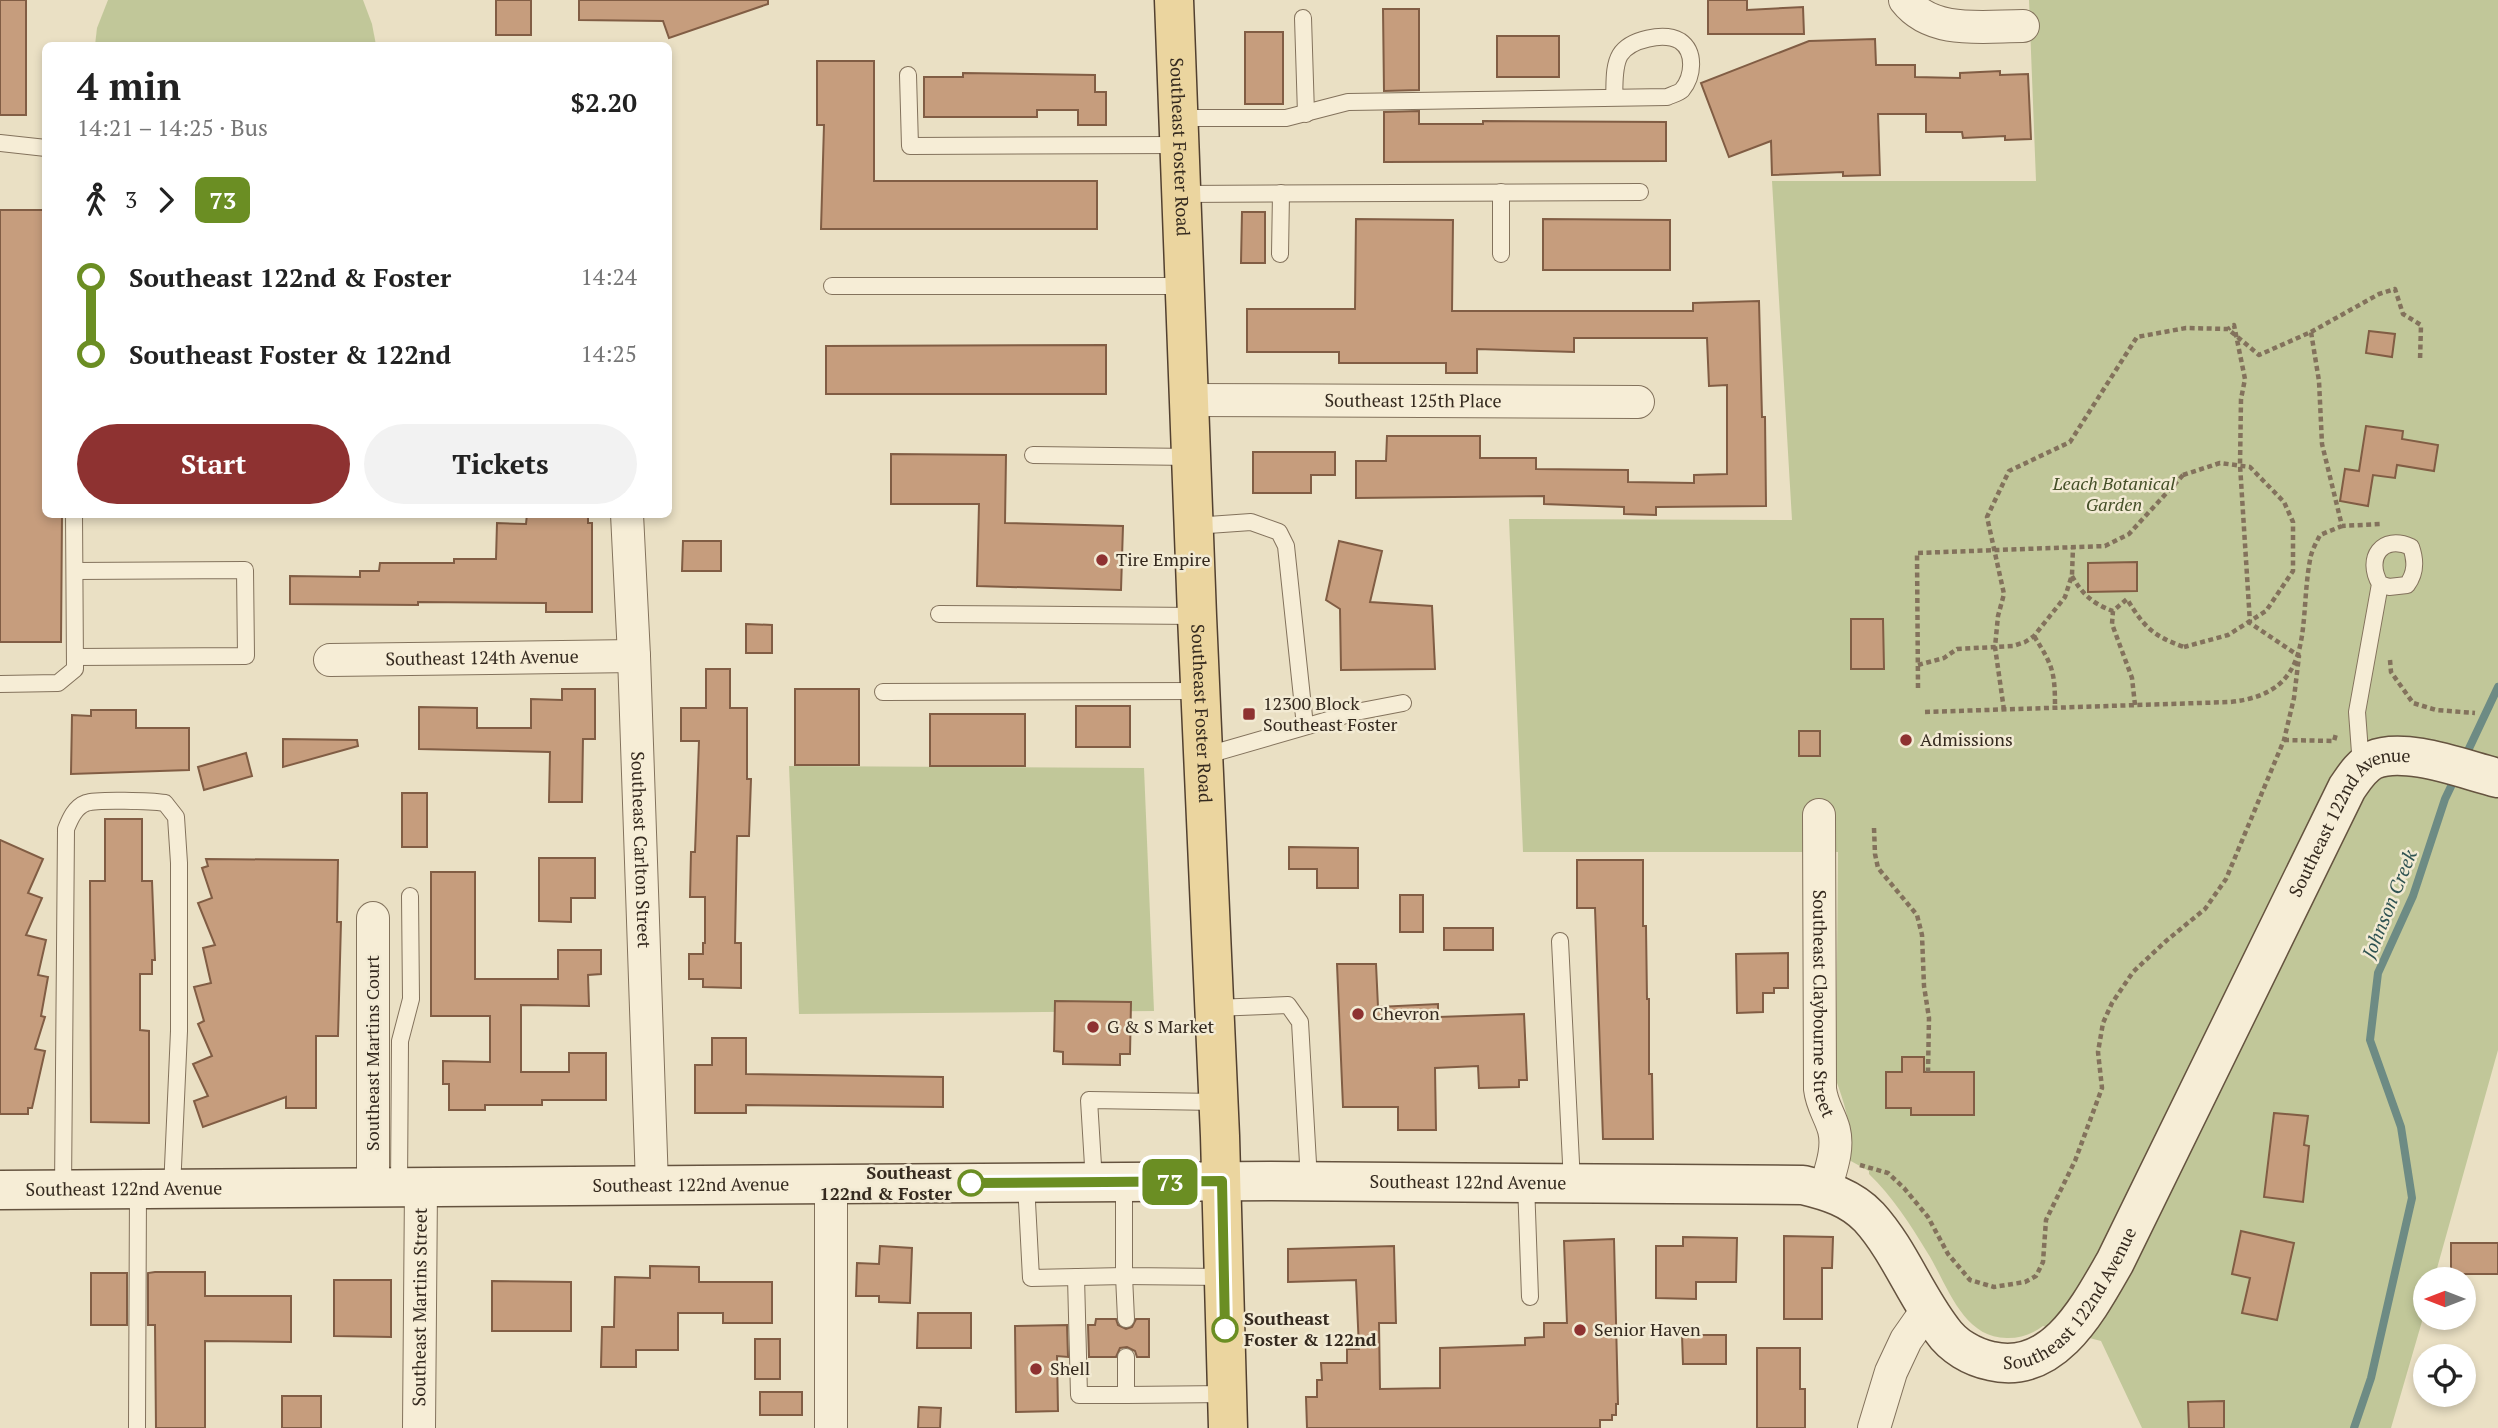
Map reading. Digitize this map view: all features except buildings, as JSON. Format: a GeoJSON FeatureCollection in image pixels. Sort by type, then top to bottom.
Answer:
{"type":"FeatureCollection","features":[{"type":"Feature","properties":{"kind":"main road","name":"Southeast Foster Road"},"geometry":{"type":"LineString","coordinates":[[1174,0],[1222,1181],[1227,1411]]}},
{"type":"Feature","properties":{"kind":"street"},"geometry":{"type":"LineString","coordinates":[[1905,0],[1924,17],[1953,27],[2023,26]]}},
{"type":"Feature","properties":{"kind":"street","name":"Southeast 125th Place"},"geometry":{"type":"LineString","coordinates":[[1189,400],[1638,402]]}},
{"type":"Feature","properties":{"kind":"street","name":"Southeast Carlton Street"},"geometry":{"type":"LineString","coordinates":[[627,518],[652,1185]]}},
{"type":"Feature","properties":{"kind":"street","name":"Southeast 124th Avenue"},"geometry":{"type":"LineString","coordinates":[[330,660],[634,656]]}},
{"type":"Feature","properties":{"kind":"street","name":"Southeast 122nd Avenue"},"geometry":{"type":"LineString","coordinates":[[0,1190],[1222,1181],[1803,1185],[1855,1204],[1869,1217],[1944,1334],[1976,1357],[1995,1362],[2012,1362],[2039,1356],[2053,1347],[2073,1329],[2094,1298],[2115,1262],[2347,788],[2376,762],[2419,759],[2498,778]]}},
{"type":"Feature","properties":{"kind":"street","name":"Southeast Claybourne Street"},"geometry":{"type":"LineString","coordinates":[[1819,815],[1820,1089],[1822,1103],[1836,1142],[1825,1191]]}},
{"type":"Feature","properties":{"kind":"street","name":"Southeast Martins Court"},"geometry":{"type":"LineString","coordinates":[[373,918],[398,1187]]}},
{"type":"Feature","properties":{"kind":"street"},"geometry":{"type":"LineString","coordinates":[[831,1184],[831,1428]]}},
{"type":"Feature","properties":{"kind":"street","name":"Southeast Martins Street"},"geometry":{"type":"LineString","coordinates":[[398,1187],[419,1428]]}},
{"type":"Feature","properties":{"kind":"street"},"geometry":{"type":"LineString","coordinates":[[1874,1428],[1891,1371],[1906,1340],[1927,1310]]}},
{"type":"Feature","properties":{"kind":"lane"},"geometry":{"type":"LineString","coordinates":[[1303,18],[1306,114]]}},
{"type":"Feature","properties":{"kind":"lane"},"geometry":{"type":"LineString","coordinates":[[908,75],[910,146],[1179,132],[1286,118],[1348,102],[1614,98],[1667,97],[1681,90],[1692,69],[1689,51],[1679,41],[1664,38],[1644,39],[1630,44],[1620,55],[1615,73],[1614,98]]}},
{"type":"Feature","properties":{"kind":"lane"},"geometry":{"type":"LineString","coordinates":[[0,143],[42,148]]}},
{"type":"Feature","properties":{"kind":"lane"},"geometry":{"type":"LineString","coordinates":[[1501,192],[1501,254]]}},
{"type":"Feature","properties":{"kind":"lane"},"geometry":{"type":"LineString","coordinates":[[1181,194],[1640,192]]}},
{"type":"Feature","properties":{"kind":"lane"},"geometry":{"type":"LineString","coordinates":[[1280,254],[1281,194]]}},
{"type":"Feature","properties":{"kind":"lane"},"geometry":{"type":"LineString","coordinates":[[832,286],[1185,286]]}},
{"type":"Feature","properties":{"kind":"lane"},"geometry":{"type":"LineString","coordinates":[[1033,455],[1191,457]]}},
{"type":"Feature","properties":{"kind":"lane"},"geometry":{"type":"LineString","coordinates":[[0,684],[58,683],[75,668],[74,518]]}},
{"type":"Feature","properties":{"kind":"lane"},"geometry":{"type":"LineString","coordinates":[[1194,526],[1251,522],[1279,532],[1286,546],[1305,726]]}},
{"type":"Feature","properties":{"kind":"lane"},"geometry":{"type":"LineString","coordinates":[[2376,762],[2357,712],[2380,584],[2373,563],[2378,551],[2385,545],[2394,542],[2411,547],[2415,564],[2412,578],[2407,585],[2389,587],[2380,584]]}},
{"type":"Feature","properties":{"kind":"lane"},"geometry":{"type":"LineString","coordinates":[[75,572],[245,570],[246,656],[75,657]]}},
{"type":"Feature","properties":{"kind":"lane"},"geometry":{"type":"LineString","coordinates":[[939,614],[1197,615]]}},
{"type":"Feature","properties":{"kind":"lane"},"geometry":{"type":"LineString","coordinates":[[883,692],[1200,691]]}},
{"type":"Feature","properties":{"kind":"lane"},"geometry":{"type":"LineString","coordinates":[[1203,756],[1356,712],[1403,703]]}},
{"type":"Feature","properties":{"kind":"lane"},"geometry":{"type":"LineString","coordinates":[[63,1189],[66,829],[76,810],[86,803],[165,803],[176,817],[179,863],[179,1031],[155,1189],[137,1428]]}},
{"type":"Feature","properties":{"kind":"lane"},"geometry":{"type":"LineString","coordinates":[[398,1187],[400,1041],[411,999],[410,896]]}},
{"type":"Feature","properties":{"kind":"lane"},"geometry":{"type":"LineString","coordinates":[[1560,941],[1572,1183]]}},
{"type":"Feature","properties":{"kind":"lane"},"geometry":{"type":"LineString","coordinates":[[1214,1008],[1288,1005],[1300,1022],[1309,1181]]}},
{"type":"Feature","properties":{"kind":"lane"},"geometry":{"type":"LineString","coordinates":[[1126,1320],[1124,1276],[1109,1182],[1089,1100],[1219,1102]]}},
{"type":"Feature","properties":{"kind":"lane"},"geometry":{"type":"LineString","coordinates":[[1526,1182],[1530,1297]]}},
{"type":"Feature","properties":{"kind":"lane"},"geometry":{"type":"LineString","coordinates":[[1026,1183],[1031,1278],[1224,1277]]}},
{"type":"Feature","properties":{"kind":"lane"},"geometry":{"type":"LineString","coordinates":[[1076,1277],[1079,1395],[1126,1395],[1227,1411]]}},
{"type":"Feature","properties":{"kind":"lane"},"geometry":{"type":"LineString","coordinates":[[1126,1357],[1126,1395]]}},
{"type":"Feature","properties":{"kind":"path"},"geometry":{"type":"LineString","coordinates":[[2228,329],[2259,355],[2395,289],[2403,314],[2421,325],[2420,361]]}},
{"type":"Feature","properties":{"kind":"path"},"geometry":{"type":"LineString","coordinates":[[2004,710],[1995,647],[1998,616],[2004,593],[1987,517],[2010,471],[2070,442],[2137,337],[2186,328],[2228,329],[2234,325],[2245,379],[2241,399],[2240,465],[2250,622],[2298,656]]}},
{"type":"Feature","properties":{"kind":"path"},"geometry":{"type":"LineString","coordinates":[[2311,332],[2319,381],[2322,444],[2342,526]]}},
{"type":"Feature","properties":{"kind":"path"},"geometry":{"type":"LineString","coordinates":[[1918,688],[1917,553],[2105,546],[2129,534],[2183,475],[2220,463],[2250,467],[2284,502],[2293,522],[2293,570],[2266,611],[2228,635],[2184,647],[2159,638],[2141,622],[2127,599],[2113,611],[2112,624],[2132,678],[2135,705]]}},
{"type":"Feature","properties":{"kind":"path"},"geometry":{"type":"LineString","coordinates":[[1853,1163],[1888,1173],[1904,1188],[1928,1217],[1948,1254],[1969,1280],[1994,1287],[2025,1282],[2036,1276],[2043,1262],[2046,1220],[2075,1161],[2102,1088],[2098,1052],[2103,1023],[2112,1003],[2133,972],[2166,940],[2205,909],[2226,878],[2284,740],[2294,698],[2310,557],[2320,535],[2342,526],[2382,524],[2385,545]]}},
{"type":"Feature","properties":{"kind":"path"},"geometry":{"type":"LineString","coordinates":[[1918,665],[1944,658],[1957,649],[2025,642],[2034,636],[2065,597],[2072,575],[2073,547]]}},
{"type":"Feature","properties":{"kind":"path"},"geometry":{"type":"LineString","coordinates":[[2072,575],[2080,590],[2090,600],[2113,611]]}},
{"type":"Feature","properties":{"kind":"path"},"geometry":{"type":"LineString","coordinates":[[2034,636],[2051,662],[2055,676],[2055,708]]}},
{"type":"Feature","properties":{"kind":"path"},"geometry":{"type":"LineString","coordinates":[[2389,652],[2391,672],[2413,703],[2435,710],[2473,713]]}},
{"type":"Feature","properties":{"kind":"path"},"geometry":{"type":"LineString","coordinates":[[1925,712],[2252,700],[2269,693],[2285,680],[2298,656]]}},
{"type":"Feature","properties":{"kind":"path"},"geometry":{"type":"LineString","coordinates":[[2284,740],[2334,741],[2337,731]]}},
{"type":"Feature","properties":{"kind":"path"},"geometry":{"type":"LineString","coordinates":[[1874,828],[1878,868],[1917,915],[1922,935],[1924,986],[1929,1018],[1928,1072]]}},
{"type":"Feature","properties":{"kind":"green space"},"geometry":{"type":"Polygon","coordinates":[[[108,0],[363,0],[375,42],[95,42],[97,28],[108,0]]]}},
{"type":"Feature","properties":{"kind":"green space","name":"Leach Botanical Garden"},"geometry":{"type":"Polygon","coordinates":[[[2029,0],[2498,0],[2498,1050],[2437,1267],[2413,1267],[2413,1330],[2419,1330],[2415,1344],[2413,1344],[2413,1352],[2391,1428],[2142,1428],[2101,1341],[2043,1326],[2017,1337],[1992,1336],[1967,1319],[1900,1211],[1869,1171],[1849,1160],[1848,1119],[1836,1080],[1838,852],[1523,852],[1509,519],[1792,520],[1772,181],[2036,181],[2029,0]]]}},
{"type":"Feature","properties":{"kind":"green space"},"geometry":{"type":"Polygon","coordinates":[[[789,766],[1144,768],[1154,1011],[799,1014],[789,766]]]}},
{"type":"Feature","properties":{"kind":"waterway","name":"Johnson Creek"},"geometry":{"type":"LineString","coordinates":[[2465,757],[2498,687]]}},
{"type":"Feature","properties":{"kind":"waterway","name":"Johnson Creek"},"geometry":{"type":"LineString","coordinates":[[2354,1428],[2371,1378],[2412,1198],[2401,1127],[2370,1040],[2378,973],[2413,896],[2445,799],[2455,778]]}},
{"type":"Feature","properties":{"kind":"bus line","name":"73"},"geometry":{"type":"LineString","coordinates":[[971,1183],[1222,1181],[1225,1329]]}},
{"type":"Feature","properties":{"kind":"place","name":"Tire Empire"},"geometry":{"type":"Point","coordinates":[1102,560]}},
{"type":"Feature","properties":{"kind":"place","name":"12300 Block Southeast Foster"},"geometry":{"type":"Point","coordinates":[1249,714]}},
{"type":"Feature","properties":{"kind":"place","name":"Admissions"},"geometry":{"type":"Point","coordinates":[1906,740]}},
{"type":"Feature","properties":{"kind":"place","name":"Chevron"},"geometry":{"type":"Point","coordinates":[1358,1014]}},
{"type":"Feature","properties":{"kind":"place","name":"G & S Market"},"geometry":{"type":"Point","coordinates":[1093,1027]}},
{"type":"Feature","properties":{"kind":"place","name":"Southeast 122nd & Foster"},"geometry":{"type":"Point","coordinates":[971,1183]}},
{"type":"Feature","properties":{"kind":"place","name":"Southeast Foster & 122nd"},"geometry":{"type":"Point","coordinates":[1225,1329]}},
{"type":"Feature","properties":{"kind":"place","name":"Senior Haven"},"geometry":{"type":"Point","coordinates":[1580,1330]}},
{"type":"Feature","properties":{"kind":"place","name":"Shell"},"geometry":{"type":"Point","coordinates":[1036,1369]}}]}
